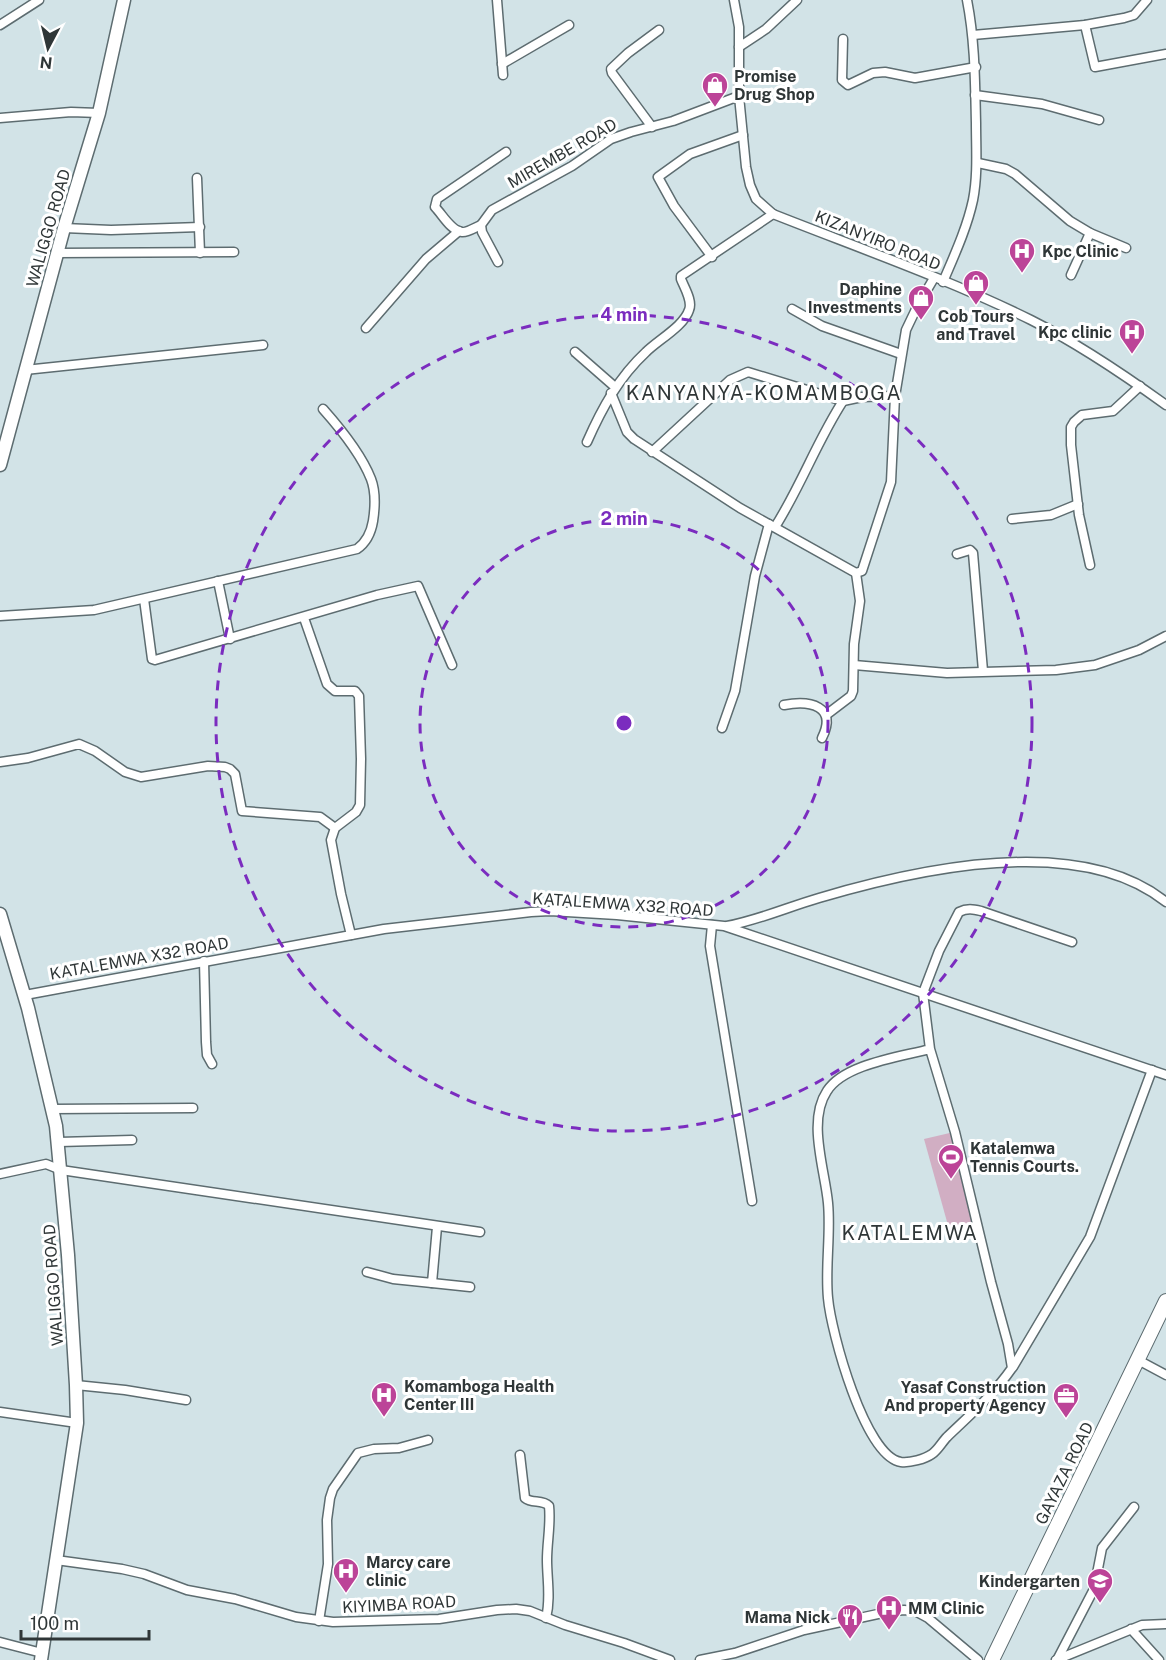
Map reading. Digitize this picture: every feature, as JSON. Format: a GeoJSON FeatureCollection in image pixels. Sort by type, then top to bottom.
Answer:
{"type":"FeatureCollection","features":[{"type":"Feature","properties":{"kind":"main road","name":"GAYAZA ROAD"},"geometry":{"type":"LineString","coordinates":[[992,1660],[1166,1301]]}},
{"type":"Feature","properties":{"kind":"street"},"geometry":{"type":"LineString","coordinates":[[0,25],[39,0]]}},
{"type":"Feature","properties":{"kind":"street","name":"WALIGGO ROAD"},"geometry":{"type":"LineString","coordinates":[[0,465],[64,228],[99,113],[113,41],[124,0]]}},
{"type":"Feature","properties":{"kind":"street"},"geometry":{"type":"LineString","coordinates":[[497,0],[503,75]]}},
{"type":"Feature","properties":{"kind":"street","name":"KIZANYIRO ROAD"},"geometry":{"type":"LineString","coordinates":[[734,0],[737,9],[743,135],[750,184],[756,198],[773,214],[934,278],[1030,320],[1107,363],[1166,405]]}},
{"type":"Feature","properties":{"kind":"street"},"geometry":{"type":"LineString","coordinates":[[739,47],[766,28],[797,0]]}},
{"type":"Feature","properties":{"kind":"street"},"geometry":{"type":"LineString","coordinates":[[943,282],[973,202],[978,163],[974,35],[967,0]]}},
{"type":"Feature","properties":{"kind":"street"},"geometry":{"type":"LineString","coordinates":[[974,35],[1085,25],[1131,17],[1147,0]]}},
{"type":"Feature","properties":{"kind":"street"},"geometry":{"type":"LineString","coordinates":[[502,64],[569,25]]}},
{"type":"Feature","properties":{"kind":"street"},"geometry":{"type":"LineString","coordinates":[[1085,25],[1095,67],[1166,54]]}},
{"type":"Feature","properties":{"kind":"street"},"geometry":{"type":"LineString","coordinates":[[651,127],[611,69],[628,52],[659,30]]}},
{"type":"Feature","properties":{"kind":"street"},"geometry":{"type":"LineString","coordinates":[[843,39],[842,80],[848,85],[873,73],[885,72],[915,78],[976,67]]}},
{"type":"Feature","properties":{"kind":"street"},"geometry":{"type":"LineString","coordinates":[[975,95],[1042,104],[1099,120]]}},
{"type":"Feature","properties":{"kind":"street","name":"MIREMBE ROAD"},"geometry":{"type":"LineString","coordinates":[[481,225],[492,210],[572,166],[611,139],[673,121],[740,96]]}},
{"type":"Feature","properties":{"kind":"street"},"geometry":{"type":"LineString","coordinates":[[0,118],[71,112],[99,113]]}},
{"type":"Feature","properties":{"kind":"street"},"geometry":{"type":"LineString","coordinates":[[712,257],[674,206],[658,177],[690,154],[743,135]]}},
{"type":"Feature","properties":{"kind":"street"},"geometry":{"type":"LineString","coordinates":[[498,262],[482,232],[481,225],[463,232],[459,231],[453,228],[435,207],[437,199],[506,152]]}},
{"type":"Feature","properties":{"kind":"street"},"geometry":{"type":"LineString","coordinates":[[978,163],[1006,169],[1016,174],[1070,221],[1090,233],[1126,248]]}},
{"type":"Feature","properties":{"kind":"street"},"geometry":{"type":"LineString","coordinates":[[197,178],[200,253]]}},
{"type":"Feature","properties":{"kind":"street"},"geometry":{"type":"LineString","coordinates":[[587,441],[613,390],[646,351],[671,331],[688,313],[690,303],[681,276],[773,214]]}},
{"type":"Feature","properties":{"kind":"street"},"geometry":{"type":"LineString","coordinates":[[64,228],[111,230],[200,227]]}},
{"type":"Feature","properties":{"kind":"street"},"geometry":{"type":"LineString","coordinates":[[366,328],[426,259],[459,231]]}},
{"type":"Feature","properties":{"kind":"street"},"geometry":{"type":"LineString","coordinates":[[1071,275],[1090,233]]}},
{"type":"Feature","properties":{"kind":"street"},"geometry":{"type":"LineString","coordinates":[[57,253],[234,252]]}},
{"type":"Feature","properties":{"kind":"street"},"geometry":{"type":"LineString","coordinates":[[575,352],[613,390],[627,432],[634,439],[740,508],[856,573],[862,571],[890,491],[893,464],[892,422],[901,354],[908,325],[934,278]]}},
{"type":"Feature","properties":{"kind":"street"},"geometry":{"type":"LineString","coordinates":[[792,309],[822,326],[901,354]]}},
{"type":"Feature","properties":{"kind":"street"},"geometry":{"type":"LineString","coordinates":[[25,370],[263,345]]}},
{"type":"Feature","properties":{"kind":"street"},"geometry":{"type":"LineString","coordinates":[[652,452],[730,380],[748,372],[843,401],[862,397],[895,396]]}},
{"type":"Feature","properties":{"kind":"street"},"geometry":{"type":"LineString","coordinates":[[1090,565],[1078,504],[1071,428],[1082,414],[1113,411],[1140,386]]}},
{"type":"Feature","properties":{"kind":"street"},"geometry":{"type":"LineString","coordinates":[[723,728],[735,691],[755,576],[772,525],[790,504],[832,418],[843,401]]}},
{"type":"Feature","properties":{"kind":"street"},"geometry":{"type":"LineString","coordinates":[[0,616],[94,610],[357,549],[368,539],[374,514],[371,480],[339,427],[323,409]]}},
{"type":"Feature","properties":{"kind":"street"},"geometry":{"type":"LineString","coordinates":[[1012,519],[1038,518],[1078,504]]}},
{"type":"Feature","properties":{"kind":"street"},"geometry":{"type":"LineString","coordinates":[[957,554],[970,550],[973,553],[984,671]]}},
{"type":"Feature","properties":{"kind":"street"},"geometry":{"type":"LineString","coordinates":[[826,715],[851,696],[854,691],[854,644],[860,601],[856,573]]}},
{"type":"Feature","properties":{"kind":"street"},"geometry":{"type":"LineString","coordinates":[[218,581],[230,639]]}},
{"type":"Feature","properties":{"kind":"street"},"geometry":{"type":"LineString","coordinates":[[144,599],[148,640],[153,660],[377,595],[418,586],[452,665]]}},
{"type":"Feature","properties":{"kind":"street"},"geometry":{"type":"LineString","coordinates":[[303,618],[327,684],[335,691],[355,691],[359,696],[361,798],[356,812],[335,828],[331,840],[351,935]]}},
{"type":"Feature","properties":{"kind":"street"},"geometry":{"type":"LineString","coordinates":[[854,665],[923,672],[1056,670],[1095,665],[1139,650],[1166,636]]}},
{"type":"Feature","properties":{"kind":"street"},"geometry":{"type":"LineString","coordinates":[[784,705],[797,702],[818,707],[826,715],[828,727],[822,738]]}},
{"type":"Feature","properties":{"kind":"street"},"geometry":{"type":"LineString","coordinates":[[0,762],[28,758],[79,744],[95,751],[125,772],[141,777],[208,766],[225,767],[235,774],[242,811],[320,817],[335,828]]}},
{"type":"Feature","properties":{"kind":"street"},"geometry":{"type":"LineString","coordinates":[[724,926],[742,923],[817,898],[877,882],[986,864],[1060,862],[1085,866],[1137,885],[1166,902]]}},
{"type":"Feature","properties":{"kind":"street"},"geometry":{"type":"LineString","coordinates":[[1012,1368],[955,1132],[930,1049],[924,993],[939,951],[959,912],[963,910],[981,911],[1072,942]]}},
{"type":"Feature","properties":{"kind":"street","name":"KATALEMWA X32 ROAD"},"geometry":{"type":"LineString","coordinates":[[25,994],[351,935],[550,911],[724,926],[1166,1075]]}},
{"type":"Feature","properties":{"kind":"street","name":"WALIGGO ROAD"},"geometry":{"type":"LineString","coordinates":[[0,914],[4,937],[25,994],[53,1109],[61,1170],[76,1385],[77,1423],[42,1657]]}},
{"type":"Feature","properties":{"kind":"street"},"geometry":{"type":"LineString","coordinates":[[712,925],[710,946],[752,1201]]}},
{"type":"Feature","properties":{"kind":"street"},"geometry":{"type":"LineString","coordinates":[[204,961],[207,1055],[212,1064]]}},
{"type":"Feature","properties":{"kind":"street"},"geometry":{"type":"LineString","coordinates":[[930,1049],[852,1072],[839,1079],[827,1091],[819,1108],[819,1136],[828,1204],[828,1299],[839,1349],[850,1389],[884,1453],[891,1460],[904,1462],[932,1454],[1002,1382],[1012,1368],[1090,1237],[1152,1070]]}},
{"type":"Feature","properties":{"kind":"street"},"geometry":{"type":"LineString","coordinates":[[53,1109],[193,1108]]}},
{"type":"Feature","properties":{"kind":"street"},"geometry":{"type":"LineString","coordinates":[[58,1142],[132,1140]]}},
{"type":"Feature","properties":{"kind":"street"},"geometry":{"type":"LineString","coordinates":[[0,1174],[46,1164],[61,1170],[480,1232]]}},
{"type":"Feature","properties":{"kind":"street"},"geometry":{"type":"LineString","coordinates":[[432,1283],[437,1227]]}},
{"type":"Feature","properties":{"kind":"street"},"geometry":{"type":"LineString","coordinates":[[367,1272],[393,1279],[470,1287]]}},
{"type":"Feature","properties":{"kind":"street"},"geometry":{"type":"LineString","coordinates":[[1138,1360],[1166,1375]]}},
{"type":"Feature","properties":{"kind":"street"},"geometry":{"type":"LineString","coordinates":[[76,1385],[186,1400]]}},
{"type":"Feature","properties":{"kind":"street"},"geometry":{"type":"LineString","coordinates":[[0,1412],[77,1423]]}},
{"type":"Feature","properties":{"kind":"street"},"geometry":{"type":"LineString","coordinates":[[319,1621],[328,1564],[327,1520],[333,1489],[358,1453],[374,1449],[399,1448],[428,1440]]}},
{"type":"Feature","properties":{"kind":"street"},"geometry":{"type":"LineString","coordinates":[[520,1455],[525,1498],[530,1502],[546,1503],[549,1506],[547,1558],[549,1606],[546,1618]]}},
{"type":"Feature","properties":{"kind":"street"},"geometry":{"type":"LineString","coordinates":[[1056,1660],[1094,1589],[1102,1548],[1134,1508]]}},
{"type":"Feature","properties":{"kind":"street","name":"KIYIMBA ROAD"},"geometry":{"type":"LineString","coordinates":[[57,1560],[144,1574],[187,1590],[319,1621],[374,1623],[439,1619],[496,1610],[530,1611],[670,1660]]}},
{"type":"Feature","properties":{"kind":"street"},"geometry":{"type":"LineString","coordinates":[[700,1660],[735,1653],[804,1630],[904,1610],[915,1611],[927,1617],[978,1660]]}},
{"type":"Feature","properties":{"kind":"street"},"geometry":{"type":"LineString","coordinates":[[1056,1660],[1142,1625],[1166,1624]]}},
{"type":"Feature","properties":{"kind":"street"},"geometry":{"type":"LineString","coordinates":[[1131,1629],[1159,1660]]}},
{"type":"Feature","properties":{"kind":"street"},"geometry":{"type":"LineString","coordinates":[[0,1642],[42,1657]]}},
{"type":"Feature","properties":{"kind":"shaded area","name":"Katalemwa Tennis Courts."},"geometry":{"type":"Polygon","coordinates":[[[954,1132],[976,1221],[949,1229],[924,1139],[954,1132]]]}},
{"type":"Feature","properties":{"kind":"place","name":"Promise Drug Shop"},"geometry":{"type":"Point","coordinates":[715,108]}},
{"type":"Feature","properties":{"kind":"place","name":"Kpc Clinic"},"geometry":{"type":"Point","coordinates":[1022,274]}},
{"type":"Feature","properties":{"kind":"place","name":"Cob Tours and Travel"},"geometry":{"type":"Point","coordinates":[976,306]}},
{"type":"Feature","properties":{"kind":"place","name":"Daphine Investments"},"geometry":{"type":"Point","coordinates":[921,321]}},
{"type":"Feature","properties":{"kind":"place","name":"Kpc clinic"},"geometry":{"type":"Point","coordinates":[1132,355]}},
{"type":"Feature","properties":{"kind":"place","name":"Katalemwa Tennis Courts."},"geometry":{"type":"Point","coordinates":[951,1180]}},
{"type":"Feature","properties":{"kind":"place","name":"Komamboga Health Center III"},"geometry":{"type":"Point","coordinates":[384,1418]}},
{"type":"Feature","properties":{"kind":"place","name":"Yasaf Construction And property Agency"},"geometry":{"type":"Point","coordinates":[1066,1419]}},
{"type":"Feature","properties":{"kind":"place","name":"Marcy care clinic"},"geometry":{"type":"Point","coordinates":[346,1594]}},
{"type":"Feature","properties":{"kind":"place","name":"Kindergarten"},"geometry":{"type":"Point","coordinates":[1100,1604]}},
{"type":"Feature","properties":{"kind":"place","name":"MM Clinic"},"geometry":{"type":"Point","coordinates":[889,1631]}},
{"type":"Feature","properties":{"kind":"place","name":"Mama Nick"},"geometry":{"type":"Point","coordinates":[850,1640]}},
{"type":"Feature","properties":{"kind":"district","name":"KANYANYA-KOMAMBOGA"},"geometry":{"type":"Point","coordinates":[764,393]}},
{"type":"Feature","properties":{"kind":"district","name":"KATALEMWA"},"geometry":{"type":"Point","coordinates":[910,1233]}}]}
